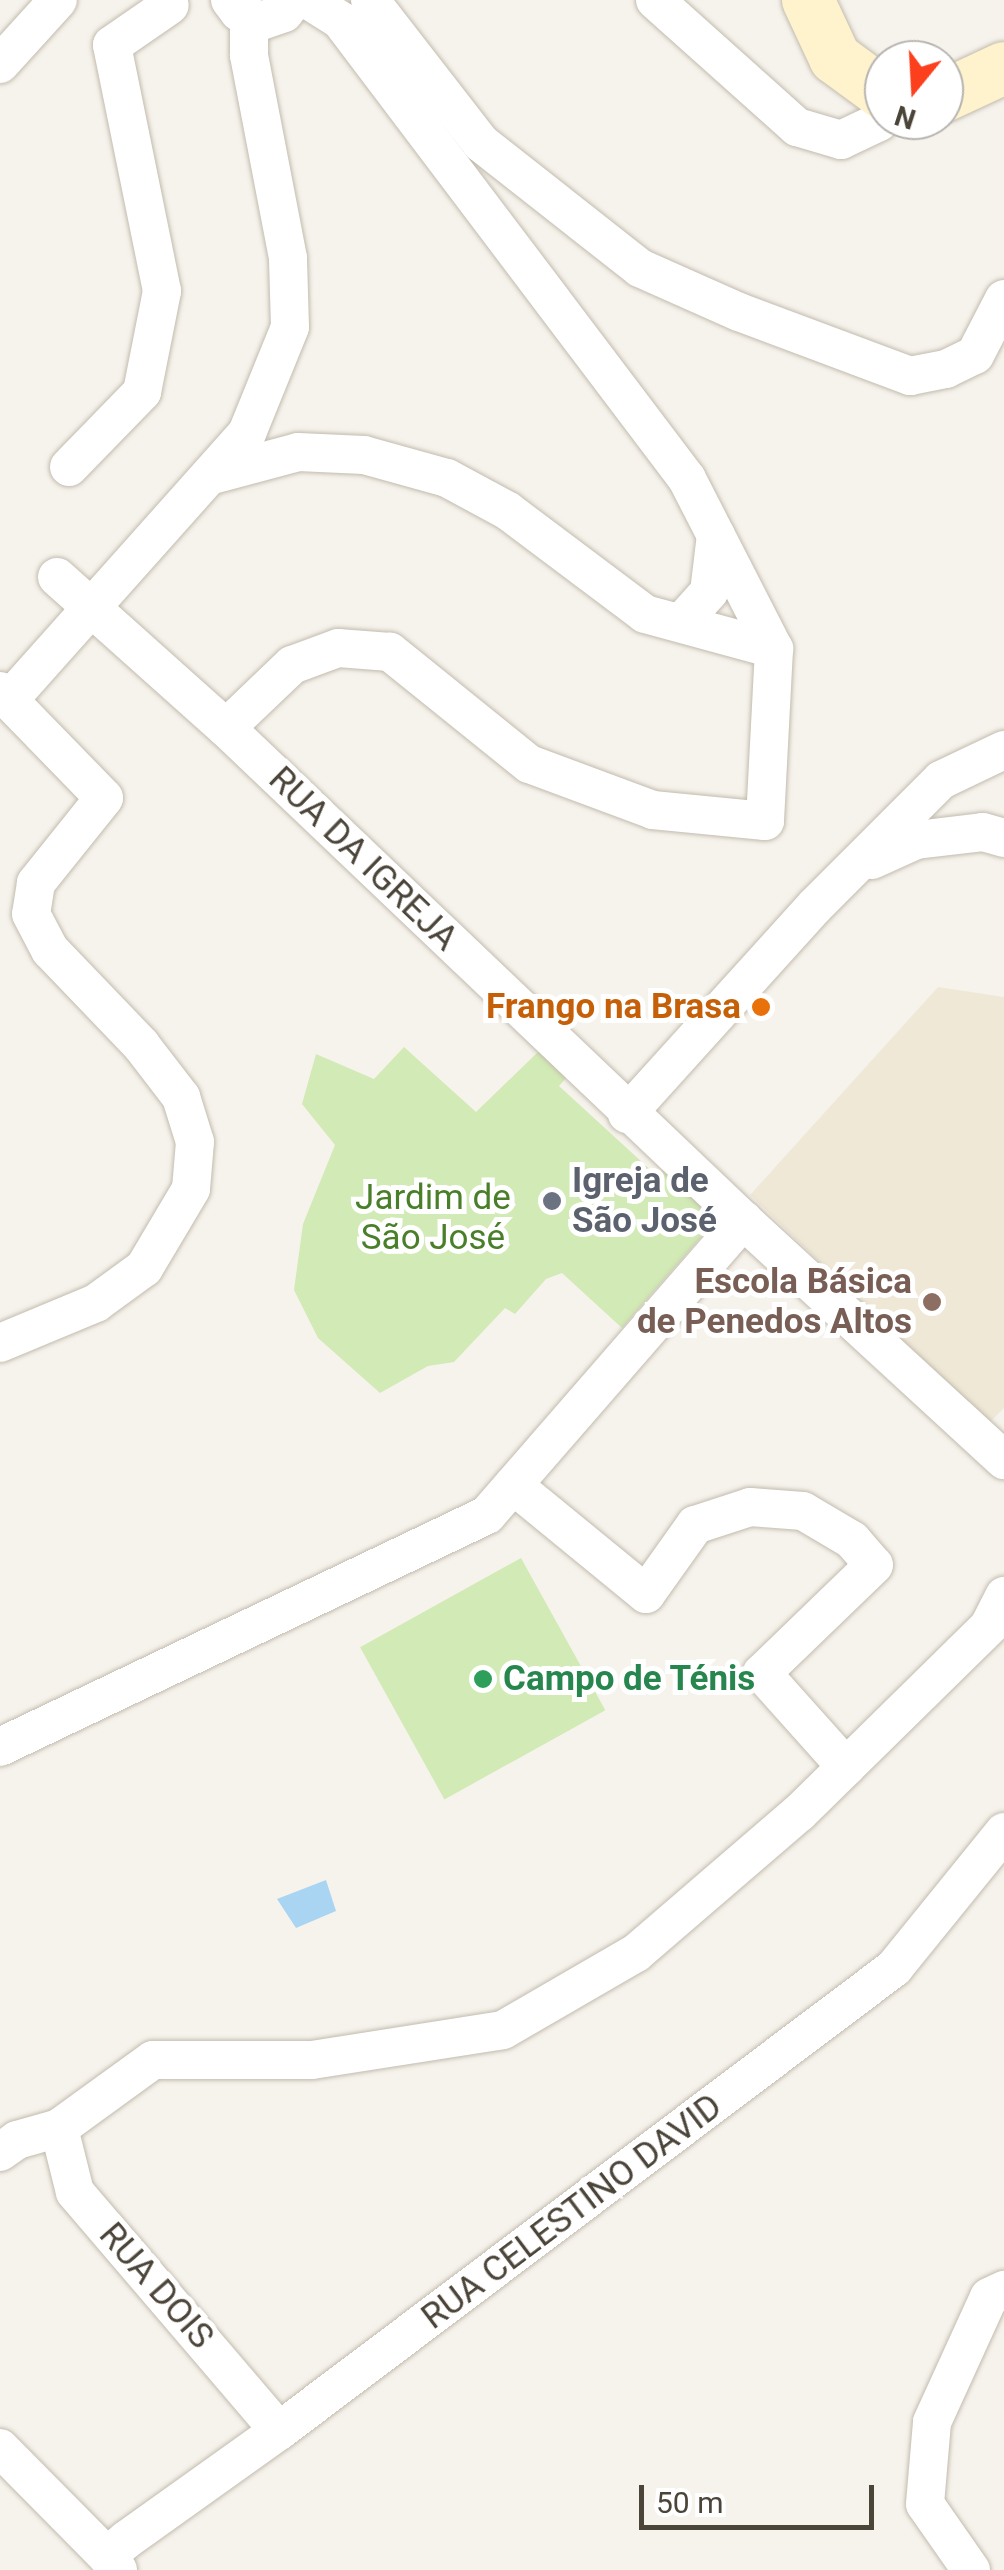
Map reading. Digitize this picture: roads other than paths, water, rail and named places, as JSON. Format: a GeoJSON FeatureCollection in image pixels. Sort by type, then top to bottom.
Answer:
{"type":"FeatureCollection","features":[{"type":"Feature","properties":{"kind":"main road"},"geometry":{"type":"LineString","coordinates":[[808,0],[835,58],[864,79]]}},
{"type":"Feature","properties":{"kind":"main road"},"geometry":{"type":"LineString","coordinates":[[964,87],[1004,68]]}},
{"type":"Feature","properties":{"kind":"street"},"geometry":{"type":"LineString","coordinates":[[0,64],[58,0]]}},
{"type":"Feature","properties":{"kind":"street"},"geometry":{"type":"LineString","coordinates":[[68,467],[142,392],[162,291],[112,45],[163,3],[194,11],[237,7],[273,19],[294,0]]}},
{"type":"Feature","properties":{"kind":"street"},"geometry":{"type":"LineString","coordinates":[[226,728],[292,665],[338,648],[390,652],[529,764],[653,810],[766,821],[774,649],[688,479],[341,21],[308,0]]}},
{"type":"Feature","properties":{"kind":"street"},"geometry":{"type":"LineString","coordinates":[[370,0],[481,143],[640,268],[738,312],[910,376],[946,370],[975,355],[1004,299]]}},
{"type":"Feature","properties":{"kind":"street"},"geometry":{"type":"LineString","coordinates":[[655,0],[797,127],[840,140],[864,129]]}},
{"type":"Feature","properties":{"kind":"street"},"geometry":{"type":"LineString","coordinates":[[0,1343],[96,1304],[144,1268],[192,1189],[195,1142],[181,1097],[141,1045],[50,950],[31,914],[36,883],[104,798],[4,696],[94,610],[248,433],[290,327],[288,258],[237,7]]}},
{"type":"Feature","properties":{"kind":"street"},"geometry":{"type":"LineString","coordinates":[[209,476],[298,452],[364,455],[447,478],[508,511],[645,614],[774,649]]}},
{"type":"Feature","properties":{"kind":"street"},"geometry":{"type":"LineString","coordinates":[[681,623],[709,592],[716,535]]}},
{"type":"Feature","properties":{"kind":"street","name":"RUA DA IGREJA"},"geometry":{"type":"LineString","coordinates":[[58,577],[226,728],[627,1114],[1004,1460]]}},
{"type":"Feature","properties":{"kind":"street"},"geometry":{"type":"LineString","coordinates":[[627,1114],[815,906],[940,780],[1004,750]]}},
{"type":"Feature","properties":{"kind":"street"},"geometry":{"type":"LineString","coordinates":[[856,868],[916,840],[983,832],[1004,838]]}},
{"type":"Feature","properties":{"kind":"street"},"geometry":{"type":"LineString","coordinates":[[0,1748],[298,1602],[487,1515],[743,1220]]}},
{"type":"Feature","properties":{"kind":"street"},"geometry":{"type":"LineString","coordinates":[[513,1486],[646,1594],[695,1525],[750,1507],[803,1511],[852,1540],[874,1565],[762,1673],[846,1767]]}},
{"type":"Feature","properties":{"kind":"street"},"geometry":{"type":"LineString","coordinates":[[0,2152],[17,2140],[59,2128],[153,2060],[312,2060],[503,2030],[636,1953],[846,1767],[989,1626],[1004,1596]]}},
{"type":"Feature","properties":{"kind":"street","name":"RUA CELESTINO DAVID"},"geometry":{"type":"LineString","coordinates":[[0,2448],[112,2563],[280,2431],[894,1968],[1004,1832]]}},
{"type":"Feature","properties":{"kind":"street","name":"RUA DOIS"},"geometry":{"type":"LineString","coordinates":[[59,2128],[75,2192],[280,2431]]}},
{"type":"Feature","properties":{"kind":"street"},"geometry":{"type":"LineString","coordinates":[[971,2570],[925,2504],[932,2422],[989,2297],[1004,2290]]}},
{"type":"Feature","properties":{"kind":"water"},"geometry":{"type":"Polygon","coordinates":[[[326,1880],[336,1911],[296,1928],[277,1899],[326,1880]]]}},
{"type":"Feature","properties":{"kind":"place","name":"Frango na Brasa"},"geometry":{"type":"Point","coordinates":[761,1007]}},
{"type":"Feature","properties":{"kind":"place","name":"Igreja de São José"},"geometry":{"type":"Point","coordinates":[552,1201]}},
{"type":"Feature","properties":{"kind":"place","name":"Escola Básica de Penedos Altos"},"geometry":{"type":"Point","coordinates":[932,1302]}},
{"type":"Feature","properties":{"kind":"place","name":"Campo de Ténis"},"geometry":{"type":"Point","coordinates":[483,1679]}},
{"type":"Feature","properties":{"kind":"park label","name":"Jardim de São José"},"geometry":{"type":"Point","coordinates":[433,1218]}}]}
